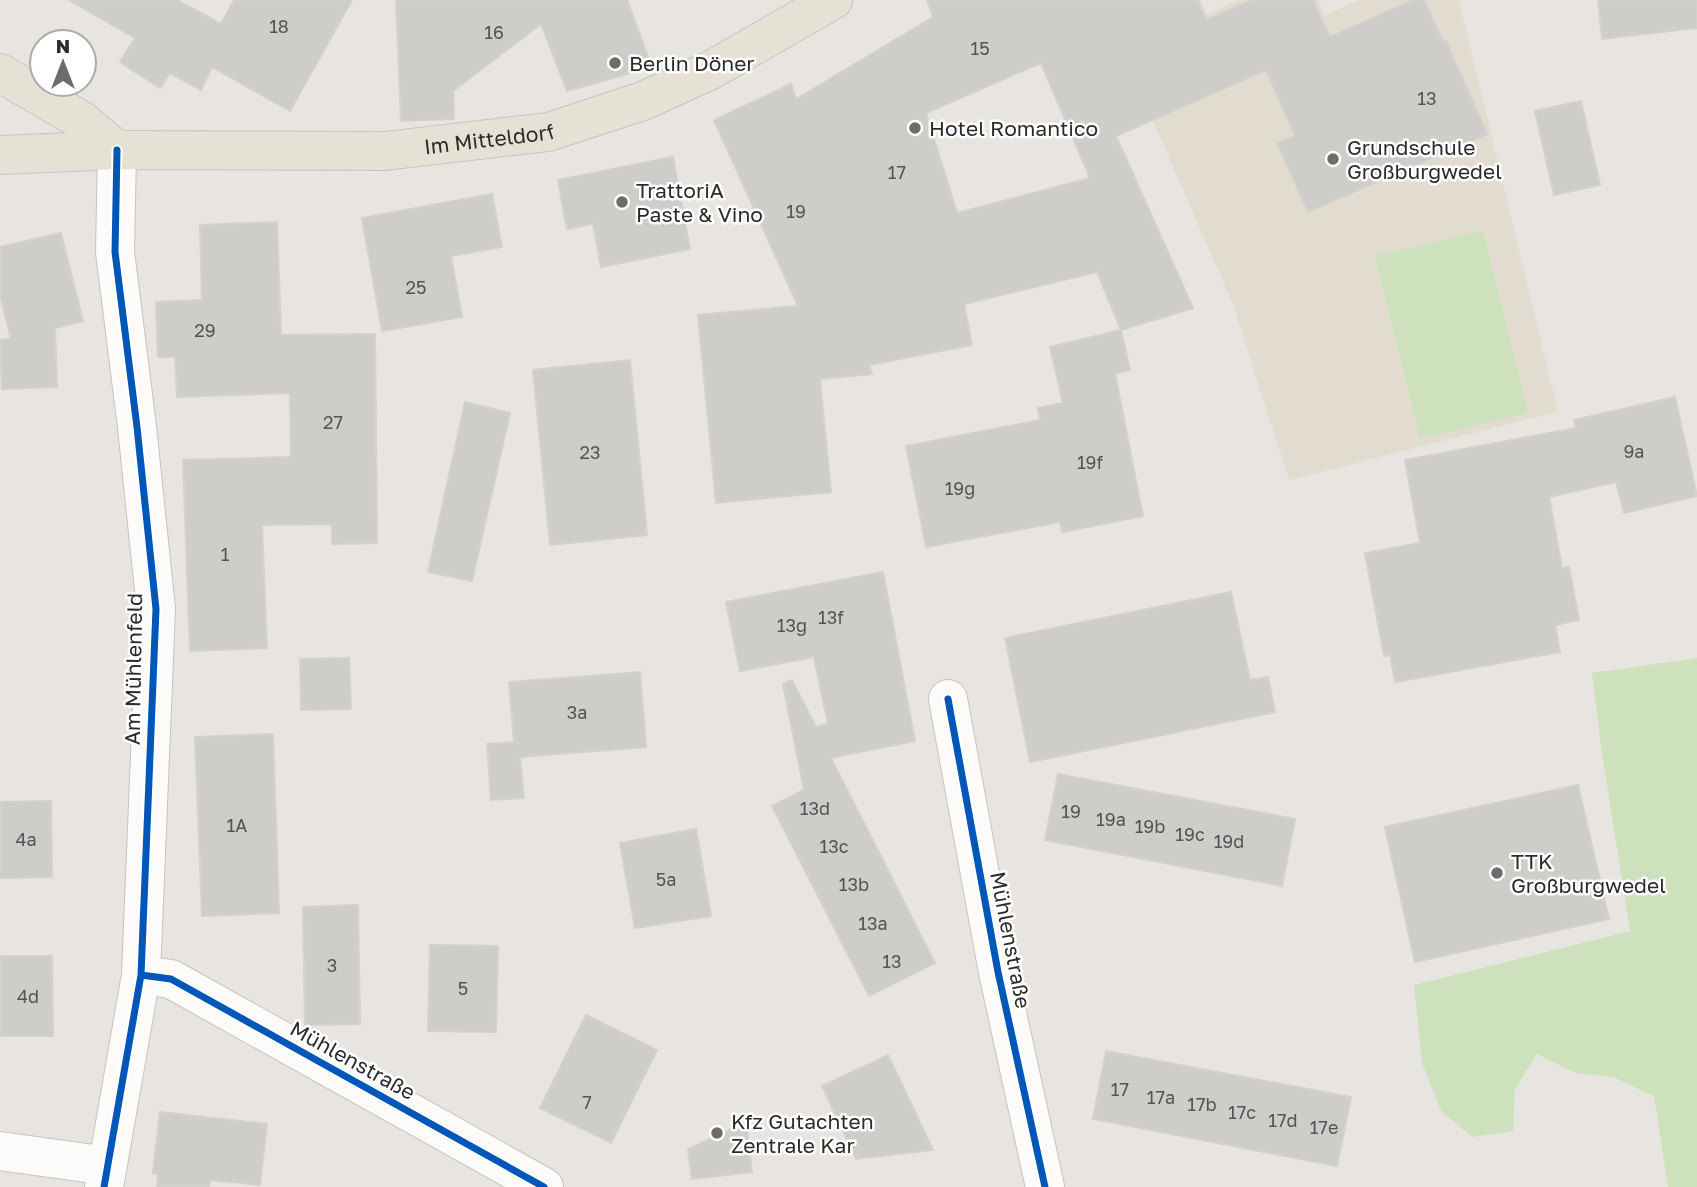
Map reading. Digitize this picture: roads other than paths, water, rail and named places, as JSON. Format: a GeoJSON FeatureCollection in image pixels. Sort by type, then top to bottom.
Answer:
{"type":"FeatureCollection","features":[{"type":"Feature","properties":{"kind":"main road","name":"Im Mitteldorf"},"geometry":{"type":"LineString","coordinates":[[0,155],[117,150],[384,151],[548,132],[643,101],[699,75],[833,0]]}},
{"type":"Feature","properties":{"kind":"main road"},"geometry":{"type":"LineString","coordinates":[[0,74],[82,120],[117,150]]}},
{"type":"Feature","properties":{"kind":"street","name":"Am Mühlenfeld"},"geometry":{"type":"LineString","coordinates":[[106,1176],[141,975],[156,609],[116,252],[117,150]]}},
{"type":"Feature","properties":{"kind":"street","name":"Mühlenstraße"},"geometry":{"type":"LineString","coordinates":[[948,699],[998,972],[1045,1187]]}},
{"type":"Feature","properties":{"kind":"street","name":"Mühlenstraße"},"geometry":{"type":"LineString","coordinates":[[141,975],[171,979],[544,1187]]}},
{"type":"Feature","properties":{"kind":"street"},"geometry":{"type":"LineString","coordinates":[[0,1150],[106,1176]]}},
{"type":"Feature","properties":{"kind":"place","name":"Berlin Döner"},"geometry":{"type":"Point","coordinates":[615,63]}},
{"type":"Feature","properties":{"kind":"place","name":"Hotel Romantico"},"geometry":{"type":"Point","coordinates":[915,128]}},
{"type":"Feature","properties":{"kind":"place","name":"Grundschule Großburgwedel"},"geometry":{"type":"Point","coordinates":[1333,159]}},
{"type":"Feature","properties":{"kind":"place","name":"TrattoriA Paste & Vino"},"geometry":{"type":"Point","coordinates":[622,202]}},
{"type":"Feature","properties":{"kind":"place","name":"TTK Großburgwedel"},"geometry":{"type":"Point","coordinates":[1497,873]}},
{"type":"Feature","properties":{"kind":"place","name":"Kfz Gutachten Zentrale Kar"},"geometry":{"type":"Point","coordinates":[717,1133]}}]}
